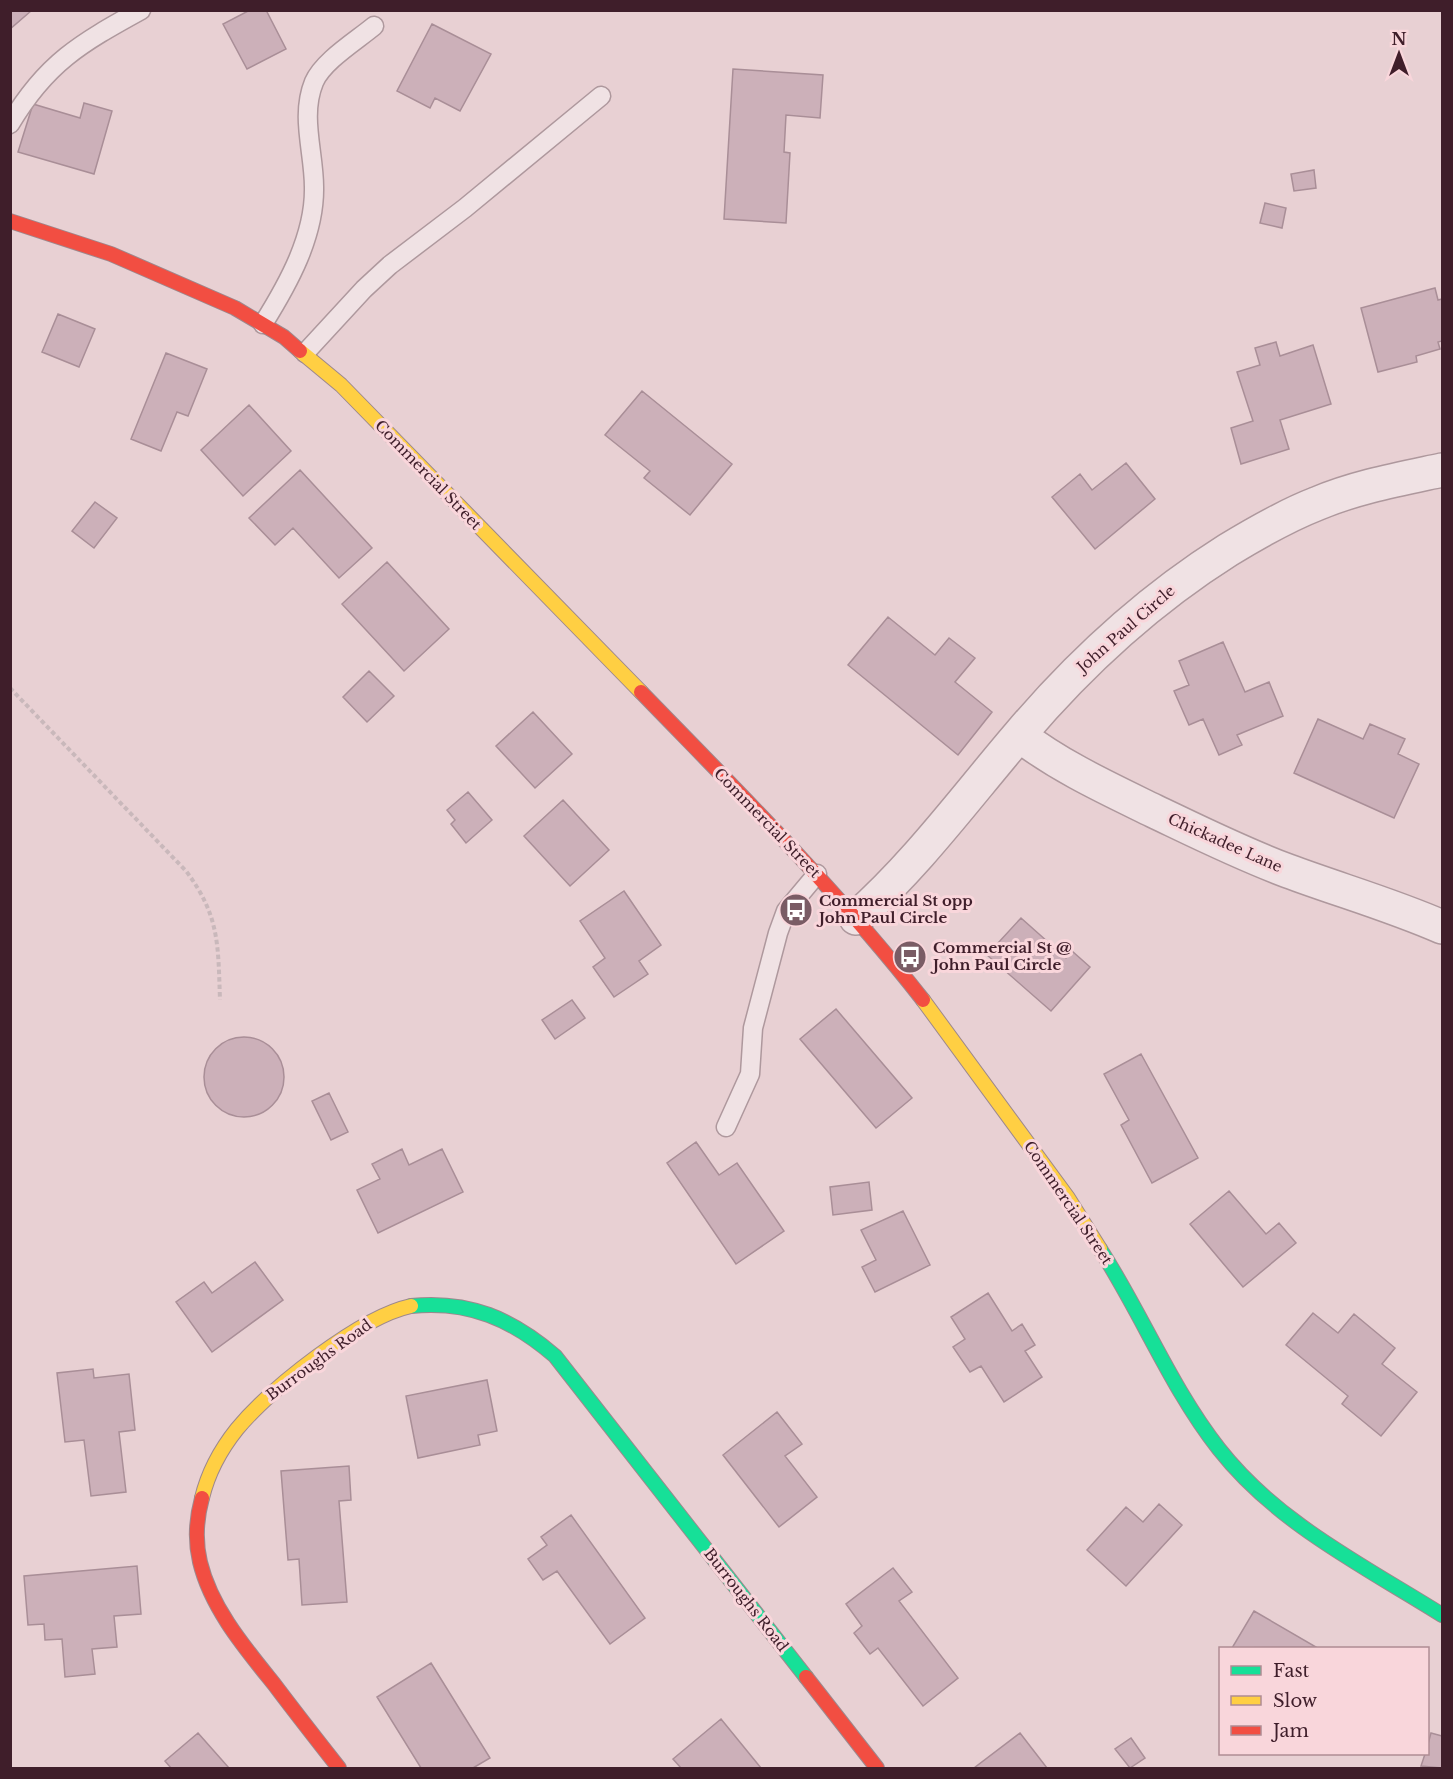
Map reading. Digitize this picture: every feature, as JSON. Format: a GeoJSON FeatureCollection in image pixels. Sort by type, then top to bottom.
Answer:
{"type":"FeatureCollection","features":[{"type":"Feature","properties":{"kind":"main road","name":"Commercial Street"},"geometry":{"type":"LineString","coordinates":[[10,221],[81,243],[144,267],[235,308],[305,353],[341,385],[817,874],[856,918],[943,1026],[1068,1198],[1118,1276],[1186,1402],[1218,1448],[1251,1485],[1294,1522],[1443,1615]]}},
{"type":"Feature","properties":{"kind":"main road","name":"Burroughs Road"},"geometry":{"type":"LineString","coordinates":[[339,1768],[226,1620],[201,1566],[197,1546],[198,1513],[215,1459],[237,1427],[253,1410],[331,1348],[365,1326],[395,1310],[429,1305],[468,1308],[506,1321],[524,1330],[555,1356],[877,1768]]}},
{"type":"Feature","properties":{"kind":"street","name":"John Paul Circle"},"geometry":{"type":"LineString","coordinates":[[856,918],[903,872],[1019,735],[1106,642],[1169,590],[1271,524],[1316,503],[1371,486],[1443,470]]}},
{"type":"Feature","properties":{"kind":"street","name":"Chickadee Lane"},"geometry":{"type":"LineString","coordinates":[[1019,735],[1040,751],[1083,776],[1209,838],[1288,871],[1443,927]]}},
{"type":"Feature","properties":{"kind":"lane"},"geometry":{"type":"LineString","coordinates":[[10,124],[38,84],[62,59],[90,39],[141,10]]}},
{"type":"Feature","properties":{"kind":"lane"},"geometry":{"type":"LineString","coordinates":[[263,324],[292,273],[311,217],[315,189],[308,128],[309,102],[314,83],[321,69],[374,26]]}},
{"type":"Feature","properties":{"kind":"lane"},"geometry":{"type":"LineString","coordinates":[[305,353],[364,289],[390,265],[465,208],[601,96]]}},
{"type":"Feature","properties":{"kind":"lane"},"geometry":{"type":"LineString","coordinates":[[726,1127],[750,1074],[753,1028],[778,933],[786,911],[817,874]]}},
{"type":"Feature","properties":{"kind":"path"},"geometry":{"type":"LineString","coordinates":[[10,688],[186,871],[198,887],[215,926],[220,1000]]}},
{"type":"Feature","properties":{"kind":"building"},"geometry":{"type":"Polygon","coordinates":[[[10,10],[31,10],[31,11],[10,29],[10,10]]]}},
{"type":"Feature","properties":{"kind":"building"},"geometry":{"type":"Polygon","coordinates":[[[250,10],[266,10],[286,49],[247,69],[223,24],[250,10]]]}},
{"type":"Feature","properties":{"kind":"building"},"geometry":{"type":"Polygon","coordinates":[[[432,24],[491,54],[460,111],[435,98],[430,108],[397,91],[432,24]]]}},
{"type":"Feature","properties":{"kind":"building"},"geometry":{"type":"Polygon","coordinates":[[[733,69],[823,75],[820,118],[786,115],[784,152],[790,153],[786,223],[724,219],[733,69]]]}},
{"type":"Feature","properties":{"kind":"building"},"geometry":{"type":"Polygon","coordinates":[[[84,103],[112,111],[94,174],[18,152],[33,104],[80,118],[84,103]]]}},
{"type":"Feature","properties":{"kind":"building"},"geometry":{"type":"Polygon","coordinates":[[[1314,170],[1316,188],[1294,191],[1291,174],[1314,170]]]}},
{"type":"Feature","properties":{"kind":"building"},"geometry":{"type":"Polygon","coordinates":[[[1265,203],[1286,208],[1282,228],[1260,223],[1265,203]]]}},
{"type":"Feature","properties":{"kind":"building"},"geometry":{"type":"Polygon","coordinates":[[[1435,288],[1438,300],[1442,299],[1442,341],[1438,342],[1440,349],[1416,356],[1417,362],[1378,372],[1361,308],[1435,288]]]}},
{"type":"Feature","properties":{"kind":"building"},"geometry":{"type":"Polygon","coordinates":[[[58,314],[95,329],[79,367],[42,352],[58,314]]]}},
{"type":"Feature","properties":{"kind":"building"},"geometry":{"type":"Polygon","coordinates":[[[1276,342],[1280,356],[1313,345],[1331,404],[1280,420],[1289,449],[1241,464],[1231,428],[1253,421],[1237,372],[1260,365],[1255,348],[1276,342]]]}},
{"type":"Feature","properties":{"kind":"building"},"geometry":{"type":"Polygon","coordinates":[[[166,353],[207,369],[188,416],[177,412],[161,451],[131,439],[166,353]]]}},
{"type":"Feature","properties":{"kind":"building"},"geometry":{"type":"Polygon","coordinates":[[[642,391],[732,464],[690,515],[644,478],[650,471],[605,435],[642,391]]]}},
{"type":"Feature","properties":{"kind":"building"},"geometry":{"type":"Polygon","coordinates":[[[249,405],[291,451],[243,496],[201,450],[249,405]]]}},
{"type":"Feature","properties":{"kind":"building"},"geometry":{"type":"Polygon","coordinates":[[[1126,463],[1155,499],[1095,549],[1052,497],[1080,474],[1092,490],[1126,463]]]}},
{"type":"Feature","properties":{"kind":"building"},"geometry":{"type":"Polygon","coordinates":[[[300,470],[372,548],[339,578],[293,528],[275,545],[249,518],[300,470]]]}},
{"type":"Feature","properties":{"kind":"building"},"geometry":{"type":"Polygon","coordinates":[[[95,502],[117,518],[94,548],[72,531],[95,502]]]}},
{"type":"Feature","properties":{"kind":"building"},"geometry":{"type":"Polygon","coordinates":[[[387,562],[449,629],[404,671],[342,604],[387,562]]]}},
{"type":"Feature","properties":{"kind":"building"},"geometry":{"type":"Polygon","coordinates":[[[888,617],[935,655],[949,638],[975,658],[955,682],[992,712],[958,755],[848,665],[888,617]]]}},
{"type":"Feature","properties":{"kind":"building"},"geometry":{"type":"Polygon","coordinates":[[[1223,642],[1245,692],[1269,682],[1283,716],[1237,735],[1242,745],[1219,755],[1203,719],[1189,725],[1174,691],[1189,685],[1179,661],[1223,642]]]}},
{"type":"Feature","properties":{"kind":"building"},"geometry":{"type":"Polygon","coordinates":[[[369,671],[394,696],[367,722],[343,697],[369,671]]]}},
{"type":"Feature","properties":{"kind":"building"},"geometry":{"type":"Polygon","coordinates":[[[533,712],[572,754],[535,788],[496,746],[533,712]]]}},
{"type":"Feature","properties":{"kind":"building"},"geometry":{"type":"Polygon","coordinates":[[[1318,719],[1363,739],[1370,724],[1405,739],[1398,754],[1419,764],[1394,818],[1294,773],[1318,719]]]}},
{"type":"Feature","properties":{"kind":"building"},"geometry":{"type":"Polygon","coordinates":[[[468,792],[492,820],[466,843],[451,824],[455,820],[447,810],[468,792]]]}},
{"type":"Feature","properties":{"kind":"building"},"geometry":{"type":"Polygon","coordinates":[[[563,800],[609,850],[570,886],[524,836],[563,800]]]}},
{"type":"Feature","properties":{"kind":"building"},"geometry":{"type":"Polygon","coordinates":[[[624,891],[661,945],[639,961],[648,974],[614,997],[593,967],[605,958],[580,921],[624,891]]]}},
{"type":"Feature","properties":{"kind":"building"},"geometry":{"type":"Polygon","coordinates":[[[1021,918],[1066,958],[1072,951],[1090,967],[1051,1011],[987,955],[1021,918]]]}},
{"type":"Feature","properties":{"kind":"building"},"geometry":{"type":"Polygon","coordinates":[[[572,1000],[585,1018],[555,1039],[542,1020],[572,1000]]]}},
{"type":"Feature","properties":{"kind":"building"},"geometry":{"type":"Polygon","coordinates":[[[836,1009],[912,1098],[876,1128],[800,1039],[836,1009]]]}},
{"type":"Feature","properties":{"kind":"building"},"geometry":{"type":"Polygon","coordinates":[[[236,1037],[252,1037],[273,1048],[284,1069],[284,1085],[273,1106],[252,1117],[236,1117],[222,1111],[210,1099],[204,1085],[204,1069],[210,1055],[222,1043],[236,1037]]]}},
{"type":"Feature","properties":{"kind":"building"},"geometry":{"type":"Polygon","coordinates":[[[1141,1054],[1198,1158],[1152,1183],[1121,1125],[1129,1120],[1104,1074],[1141,1054]]]}},
{"type":"Feature","properties":{"kind":"building"},"geometry":{"type":"Polygon","coordinates":[[[329,1093],[348,1132],[331,1140],[312,1101],[329,1093]]]}},
{"type":"Feature","properties":{"kind":"building"},"geometry":{"type":"Polygon","coordinates":[[[696,1142],[719,1175],[737,1163],[784,1231],[736,1264],[667,1163],[696,1142]]]}},
{"type":"Feature","properties":{"kind":"building"},"geometry":{"type":"Polygon","coordinates":[[[402,1149],[409,1165],[442,1149],[463,1192],[378,1233],[357,1190],[380,1179],[372,1164],[402,1149]]]}},
{"type":"Feature","properties":{"kind":"building"},"geometry":{"type":"Polygon","coordinates":[[[869,1182],[872,1210],[833,1215],[830,1187],[869,1182]]]}},
{"type":"Feature","properties":{"kind":"building"},"geometry":{"type":"Polygon","coordinates":[[[1229,1191],[1266,1234],[1279,1223],[1296,1243],[1243,1287],[1190,1224],[1229,1191]]]}},
{"type":"Feature","properties":{"kind":"building"},"geometry":{"type":"Polygon","coordinates":[[[903,1211],[930,1265],[875,1292],[862,1267],[876,1260],[861,1230],[903,1211]]]}},
{"type":"Feature","properties":{"kind":"building"},"geometry":{"type":"Polygon","coordinates":[[[255,1262],[283,1300],[212,1352],[176,1302],[204,1282],[212,1293],[255,1262]]]}},
{"type":"Feature","properties":{"kind":"building"},"geometry":{"type":"Polygon","coordinates":[[[988,1293],[1012,1331],[1022,1324],[1035,1345],[1025,1351],[1042,1377],[1004,1402],[981,1366],[970,1372],[953,1347],[965,1339],[951,1317],[988,1293]]]}},
{"type":"Feature","properties":{"kind":"building"},"geometry":{"type":"Polygon","coordinates":[[[1313,1313],[1338,1333],[1354,1314],[1395,1348],[1382,1364],[1417,1392],[1381,1436],[1342,1404],[1348,1396],[1286,1345],[1313,1313]]]}},
{"type":"Feature","properties":{"kind":"building"},"geometry":{"type":"Polygon","coordinates":[[[93,1369],[94,1378],[129,1374],[135,1430],[119,1432],[126,1492],[91,1496],[84,1440],[65,1442],[57,1373],[93,1369]]]}},
{"type":"Feature","properties":{"kind":"building"},"geometry":{"type":"Polygon","coordinates":[[[487,1380],[497,1431],[478,1435],[480,1445],[418,1458],[406,1396],[487,1380]]]}},
{"type":"Feature","properties":{"kind":"building"},"geometry":{"type":"Polygon","coordinates":[[[777,1412],[802,1444],[785,1456],[817,1497],[779,1527],[723,1455],[777,1412]]]}},
{"type":"Feature","properties":{"kind":"building"},"geometry":{"type":"Polygon","coordinates":[[[349,1466],[351,1500],[339,1501],[347,1602],[302,1605],[299,1559],[288,1560],[281,1471],[349,1466]]]}},
{"type":"Feature","properties":{"kind":"building"},"geometry":{"type":"Polygon","coordinates":[[[1159,1504],[1182,1525],[1126,1586],[1087,1550],[1126,1507],[1143,1522],[1159,1504]]]}},
{"type":"Feature","properties":{"kind":"building"},"geometry":{"type":"Polygon","coordinates":[[[571,1515],[645,1618],[610,1644],[557,1571],[543,1580],[528,1559],[547,1545],[541,1537],[571,1515]]]}},
{"type":"Feature","properties":{"kind":"building"},"geometry":{"type":"Polygon","coordinates":[[[137,1566],[141,1614],[114,1616],[117,1647],[92,1649],[95,1674],[65,1677],[62,1639],[45,1640],[44,1624],[28,1625],[24,1576],[137,1566]]]}},
{"type":"Feature","properties":{"kind":"building"},"geometry":{"type":"Polygon","coordinates":[[[893,1568],[912,1592],[899,1601],[958,1678],[923,1706],[878,1648],[870,1654],[854,1633],[862,1626],[846,1604],[893,1568]]]}},
{"type":"Feature","properties":{"kind":"building"},"geometry":{"type":"Polygon","coordinates":[[[1254,1611],[1316,1647],[1233,1647],[1254,1611]]]}},
{"type":"Feature","properties":{"kind":"building"},"geometry":{"type":"Polygon","coordinates":[[[431,1663],[490,1758],[473,1768],[421,1768],[377,1697],[431,1663]]]}},
{"type":"Feature","properties":{"kind":"building"},"geometry":{"type":"Polygon","coordinates":[[[721,1719],[761,1768],[681,1768],[673,1759],[721,1719]]]}},
{"type":"Feature","properties":{"kind":"building"},"geometry":{"type":"Polygon","coordinates":[[[198,1733],[229,1768],[171,1768],[165,1761],[198,1733]]]}},
{"type":"Feature","properties":{"kind":"building"},"geometry":{"type":"Polygon","coordinates":[[[1020,1733],[1047,1768],[974,1768],[1020,1733]]]}},
{"type":"Feature","properties":{"kind":"building"},"geometry":{"type":"Polygon","coordinates":[[[1431,1733],[1442,1736],[1442,1768],[1421,1766],[1425,1755],[1429,1755],[1431,1733]]]}},
{"type":"Feature","properties":{"kind":"building"},"geometry":{"type":"Polygon","coordinates":[[[1131,1738],[1145,1758],[1130,1768],[1115,1749],[1131,1738]]]}},
{"type":"Feature","properties":{"kind":"traffic: fast"},"geometry":{"type":"LineString","coordinates":[[1100,1249],[1186,1401],[1219,1449],[1242,1475],[1294,1521],[1352,1560],[1442,1615]]}},
{"type":"Feature","properties":{"kind":"traffic: fast"},"geometry":{"type":"LineString","coordinates":[[411,1306],[452,1306],[489,1315],[523,1332],[555,1356],[806,1677]]}},
{"type":"Feature","properties":{"kind":"traffic: slow"},"geometry":{"type":"LineString","coordinates":[[300,351],[341,385],[641,692]]}},
{"type":"Feature","properties":{"kind":"traffic: slow"},"geometry":{"type":"LineString","coordinates":[[923,1000],[1068,1198],[1100,1249]]}},
{"type":"Feature","properties":{"kind":"traffic: slow"},"geometry":{"type":"LineString","coordinates":[[202,1498],[211,1470],[226,1445],[237,1429],[271,1394],[342,1339],[367,1324],[411,1306]]}},
{"type":"Feature","properties":{"kind":"traffic: jam"},"geometry":{"type":"LineString","coordinates":[[10,221],[111,254],[235,308],[284,337],[300,351]]}},
{"type":"Feature","properties":{"kind":"traffic: jam"},"geometry":{"type":"LineString","coordinates":[[641,692],[822,881],[923,1000]]}},
{"type":"Feature","properties":{"kind":"traffic: jam"},"geometry":{"type":"LineString","coordinates":[[202,1498],[197,1522],[197,1546],[205,1579],[212,1595],[241,1642],[339,1768]]}},
{"type":"Feature","properties":{"kind":"traffic: jam"},"geometry":{"type":"LineString","coordinates":[[806,1677],[877,1768]]}},
{"type":"Feature","properties":{"kind":"place","name":"Commercial St opp John Paul Circle"},"geometry":{"type":"Point","coordinates":[796,910]}},
{"type":"Feature","properties":{"kind":"place","name":"Commercial St @ John Paul Circle"},"geometry":{"type":"Point","coordinates":[910,957]}}]}
